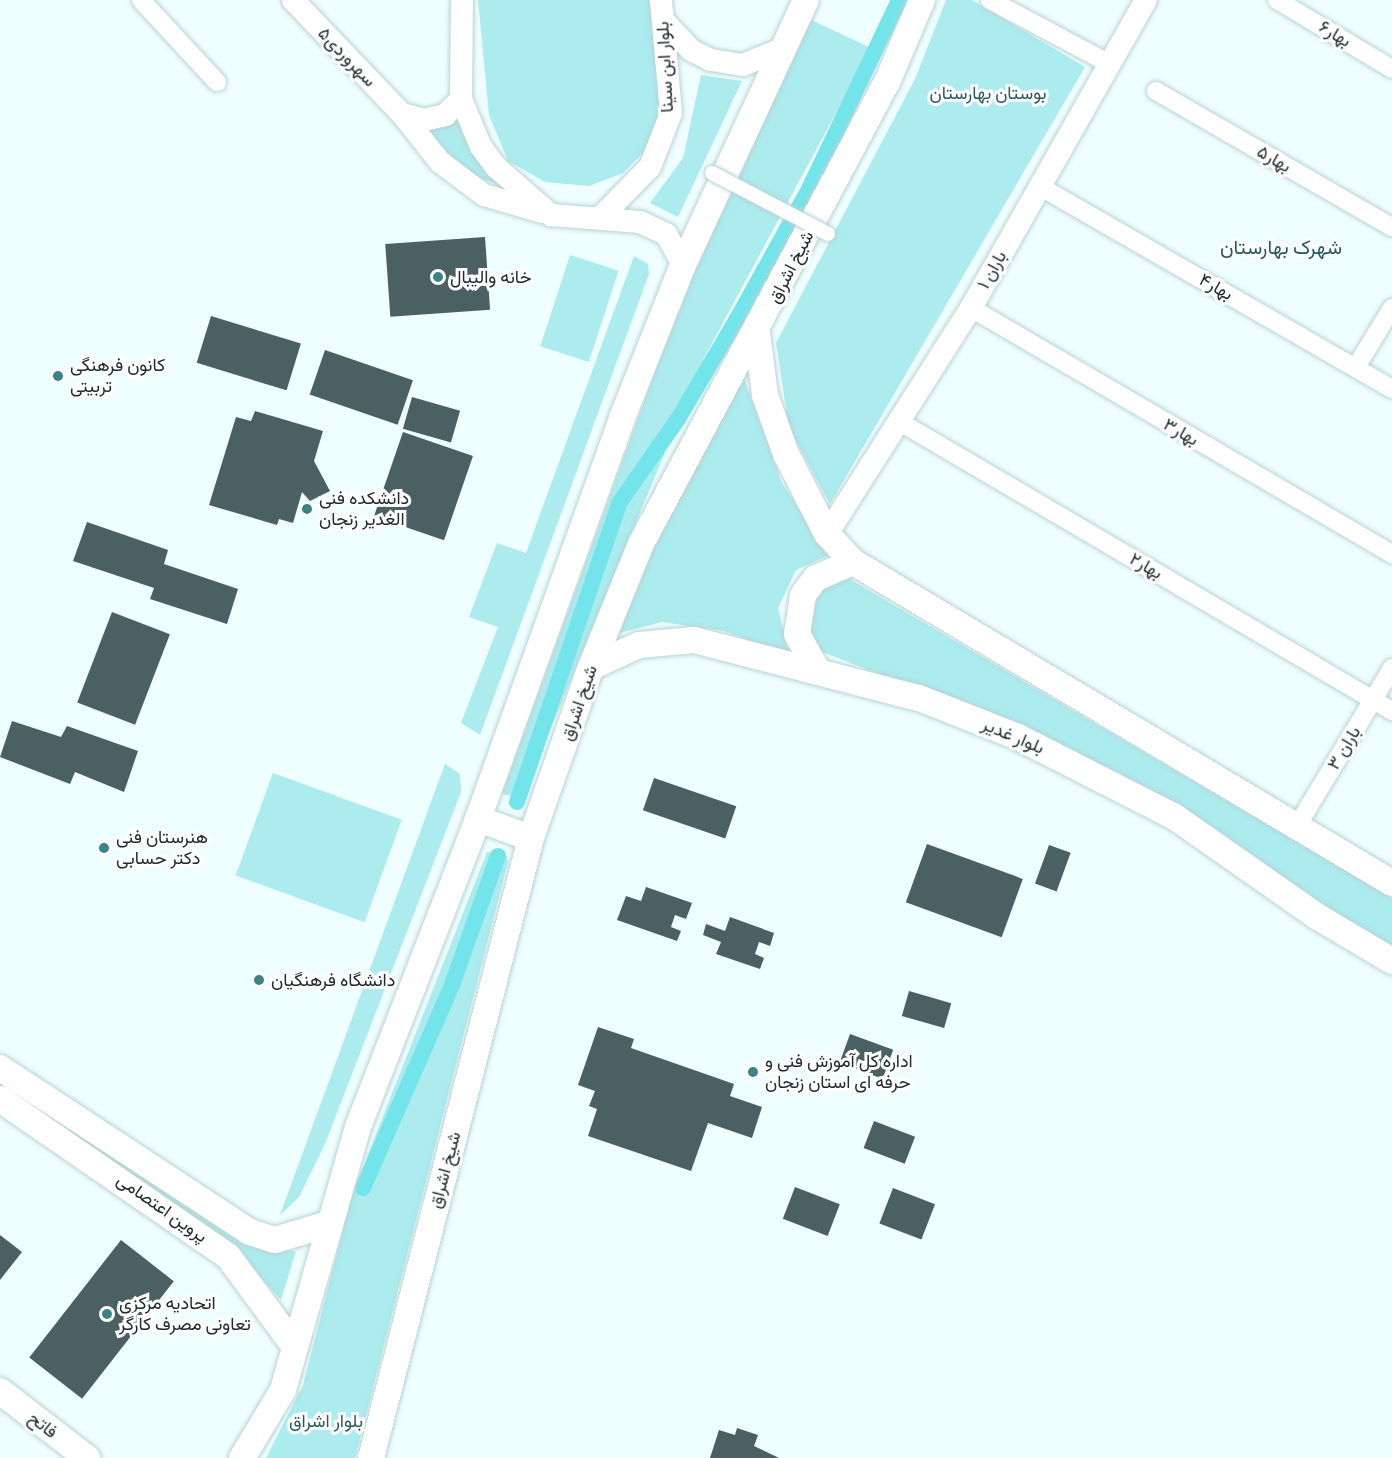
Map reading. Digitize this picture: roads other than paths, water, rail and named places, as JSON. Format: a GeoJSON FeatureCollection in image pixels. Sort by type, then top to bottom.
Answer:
{"type":"FeatureCollection","features":[{"type":"Feature","properties":{"kind":"main road"},"geometry":{"type":"LineString","coordinates":[[228,1458],[246,1451],[283,1390],[326,1225],[358,1127],[478,819],[682,265],[806,0]]}},
{"type":"Feature","properties":{"kind":"main road","name":"شیخ اشراق"},"geometry":{"type":"LineString","coordinates":[[371,1458],[531,837],[591,667],[641,544],[757,333],[888,80],[922,0]]}},
{"type":"Feature","properties":{"kind":"main road"},"geometry":{"type":"LineString","coordinates":[[757,333],[765,395],[786,454],[827,534],[853,562],[1296,828],[1392,883]]}},
{"type":"Feature","properties":{"kind":"main road"},"geometry":{"type":"LineString","coordinates":[[817,670],[797,634],[800,604],[816,578],[853,562]]}},
{"type":"Feature","properties":{"kind":"main road","name":"بلوار غدیر"},"geometry":{"type":"LineString","coordinates":[[591,667],[666,639],[694,640],[919,698],[1097,775],[1175,817],[1318,917],[1392,962]]}},
{"type":"Feature","properties":{"kind":"main road"},"geometry":{"type":"LineString","coordinates":[[478,819],[531,837]]}},
{"type":"Feature","properties":{"kind":"main road","name":"پروین اعتصامی"},"geometry":{"type":"LineString","coordinates":[[0,1068],[250,1232],[276,1240],[326,1225]]}},
{"type":"Feature","properties":{"kind":"main road","name":"پروین اعتصامی"},"geometry":{"type":"LineString","coordinates":[[0,1099],[220,1249],[247,1275],[295,1347]]}},
{"type":"Feature","properties":{"kind":"main road","name":"فاتح"},"geometry":{"type":"LineString","coordinates":[[0,1391],[87,1458]]}},
{"type":"Feature","properties":{"kind":"main road"},"geometry":{"type":"LineString","coordinates":[[377,1433],[382,1458]]}},
{"type":"Feature","properties":{"kind":"street"},"geometry":{"type":"LineString","coordinates":[[141,0],[217,82]]}},
{"type":"Feature","properties":{"kind":"street","name":"سهروردی۵"},"geometry":{"type":"LineString","coordinates":[[293,0],[402,114],[440,162],[484,195],[551,215]]}},
{"type":"Feature","properties":{"kind":"street"},"geometry":{"type":"LineString","coordinates":[[990,0],[1108,63]]}},
{"type":"Feature","properties":{"kind":"street","name":"باران ۱"},"geometry":{"type":"LineString","coordinates":[[827,534],[900,422],[970,308],[1146,0]]}},
{"type":"Feature","properties":{"kind":"street","name":"بهار۶"},"geometry":{"type":"LineString","coordinates":[[1277,0],[1392,69]]}},
{"type":"Feature","properties":{"kind":"street"},"geometry":{"type":"LineString","coordinates":[[460,2],[460,99],[481,147],[551,215],[640,222],[666,234],[682,265]]}},
{"type":"Feature","properties":{"kind":"street"},"geometry":{"type":"LineString","coordinates":[[662,10],[691,50],[711,60],[743,65],[784,48]]}},
{"type":"Feature","properties":{"kind":"street","name":"بلوار ابن سینا"},"geometry":{"type":"LineString","coordinates":[[600,218],[650,167],[671,112],[662,10]]}},
{"type":"Feature","properties":{"kind":"street","name":"بهار۵"},"geometry":{"type":"LineString","coordinates":[[1156,91],[1392,227]]}},
{"type":"Feature","properties":{"kind":"street"},"geometry":{"type":"LineString","coordinates":[[402,114],[424,120],[445,115],[460,99]]}},
{"type":"Feature","properties":{"kind":"street"},"geometry":{"type":"LineString","coordinates":[[712,173],[828,234]]}},
{"type":"Feature","properties":{"kind":"street","name":"بهار۴"},"geometry":{"type":"LineString","coordinates":[[1039,186],[1392,389]]}},
{"type":"Feature","properties":{"kind":"street","name":"بهار۳"},"geometry":{"type":"LineString","coordinates":[[970,308],[1392,554]]}},
{"type":"Feature","properties":{"kind":"street"},"geometry":{"type":"LineString","coordinates":[[1356,368],[1392,308]]}},
{"type":"Feature","properties":{"kind":"street","name":"بهار۲"},"geometry":{"type":"LineString","coordinates":[[900,422],[1392,711]]}},
{"type":"Feature","properties":{"kind":"street","name":"باران ۳"},"geometry":{"type":"LineString","coordinates":[[1296,828],[1392,668]]}},
{"type":"Feature","properties":{"kind":"waterway"},"geometry":{"type":"LineString","coordinates":[[517,802],[620,502],[678,419],[737,319],[809,189],[899,0]]}},
{"type":"Feature","properties":{"kind":"waterway"},"geometry":{"type":"LineString","coordinates":[[363,1188],[452,985],[498,856]]}},
{"type":"Feature","properties":{"kind":"place","name":"خانه والیبال"},"geometry":{"type":"Point","coordinates":[438,277]}},
{"type":"Feature","properties":{"kind":"place","name":"کانون فرهنگی تربیتی"},"geometry":{"type":"Point","coordinates":[58,376]}},
{"type":"Feature","properties":{"kind":"place","name":"دانشکده فنی الغدیر زنجان"},"geometry":{"type":"Point","coordinates":[307,509]}},
{"type":"Feature","properties":{"kind":"place","name":"هنرستان فنی دکتر حسابی"},"geometry":{"type":"Point","coordinates":[104,848]}},
{"type":"Feature","properties":{"kind":"place","name":"دانشگاه فرهنگیان"},"geometry":{"type":"Point","coordinates":[259,980]}},
{"type":"Feature","properties":{"kind":"place","name":"اداره کل آموزش فنی و حرفه ای استان زنجان"},"geometry":{"type":"Point","coordinates":[753,1072]}},
{"type":"Feature","properties":{"kind":"place","name":"اتحادیه مرکزی تعاونی مصرف کارگر"},"geometry":{"type":"Point","coordinates":[107,1314]}},
{"type":"Feature","properties":{"kind":"district","name":"شهرک بهارستان"},"geometry":{"type":"Point","coordinates":[1281,246]}},
{"type":"Feature","properties":{"kind":"park label","name":"بوستان بهارستان"},"geometry":{"type":"Point","coordinates":[988,93]}},
{"type":"Feature","properties":{"kind":"park label","name":"بلوار اشراق"},"geometry":{"type":"Point","coordinates":[326,1421]}}]}
